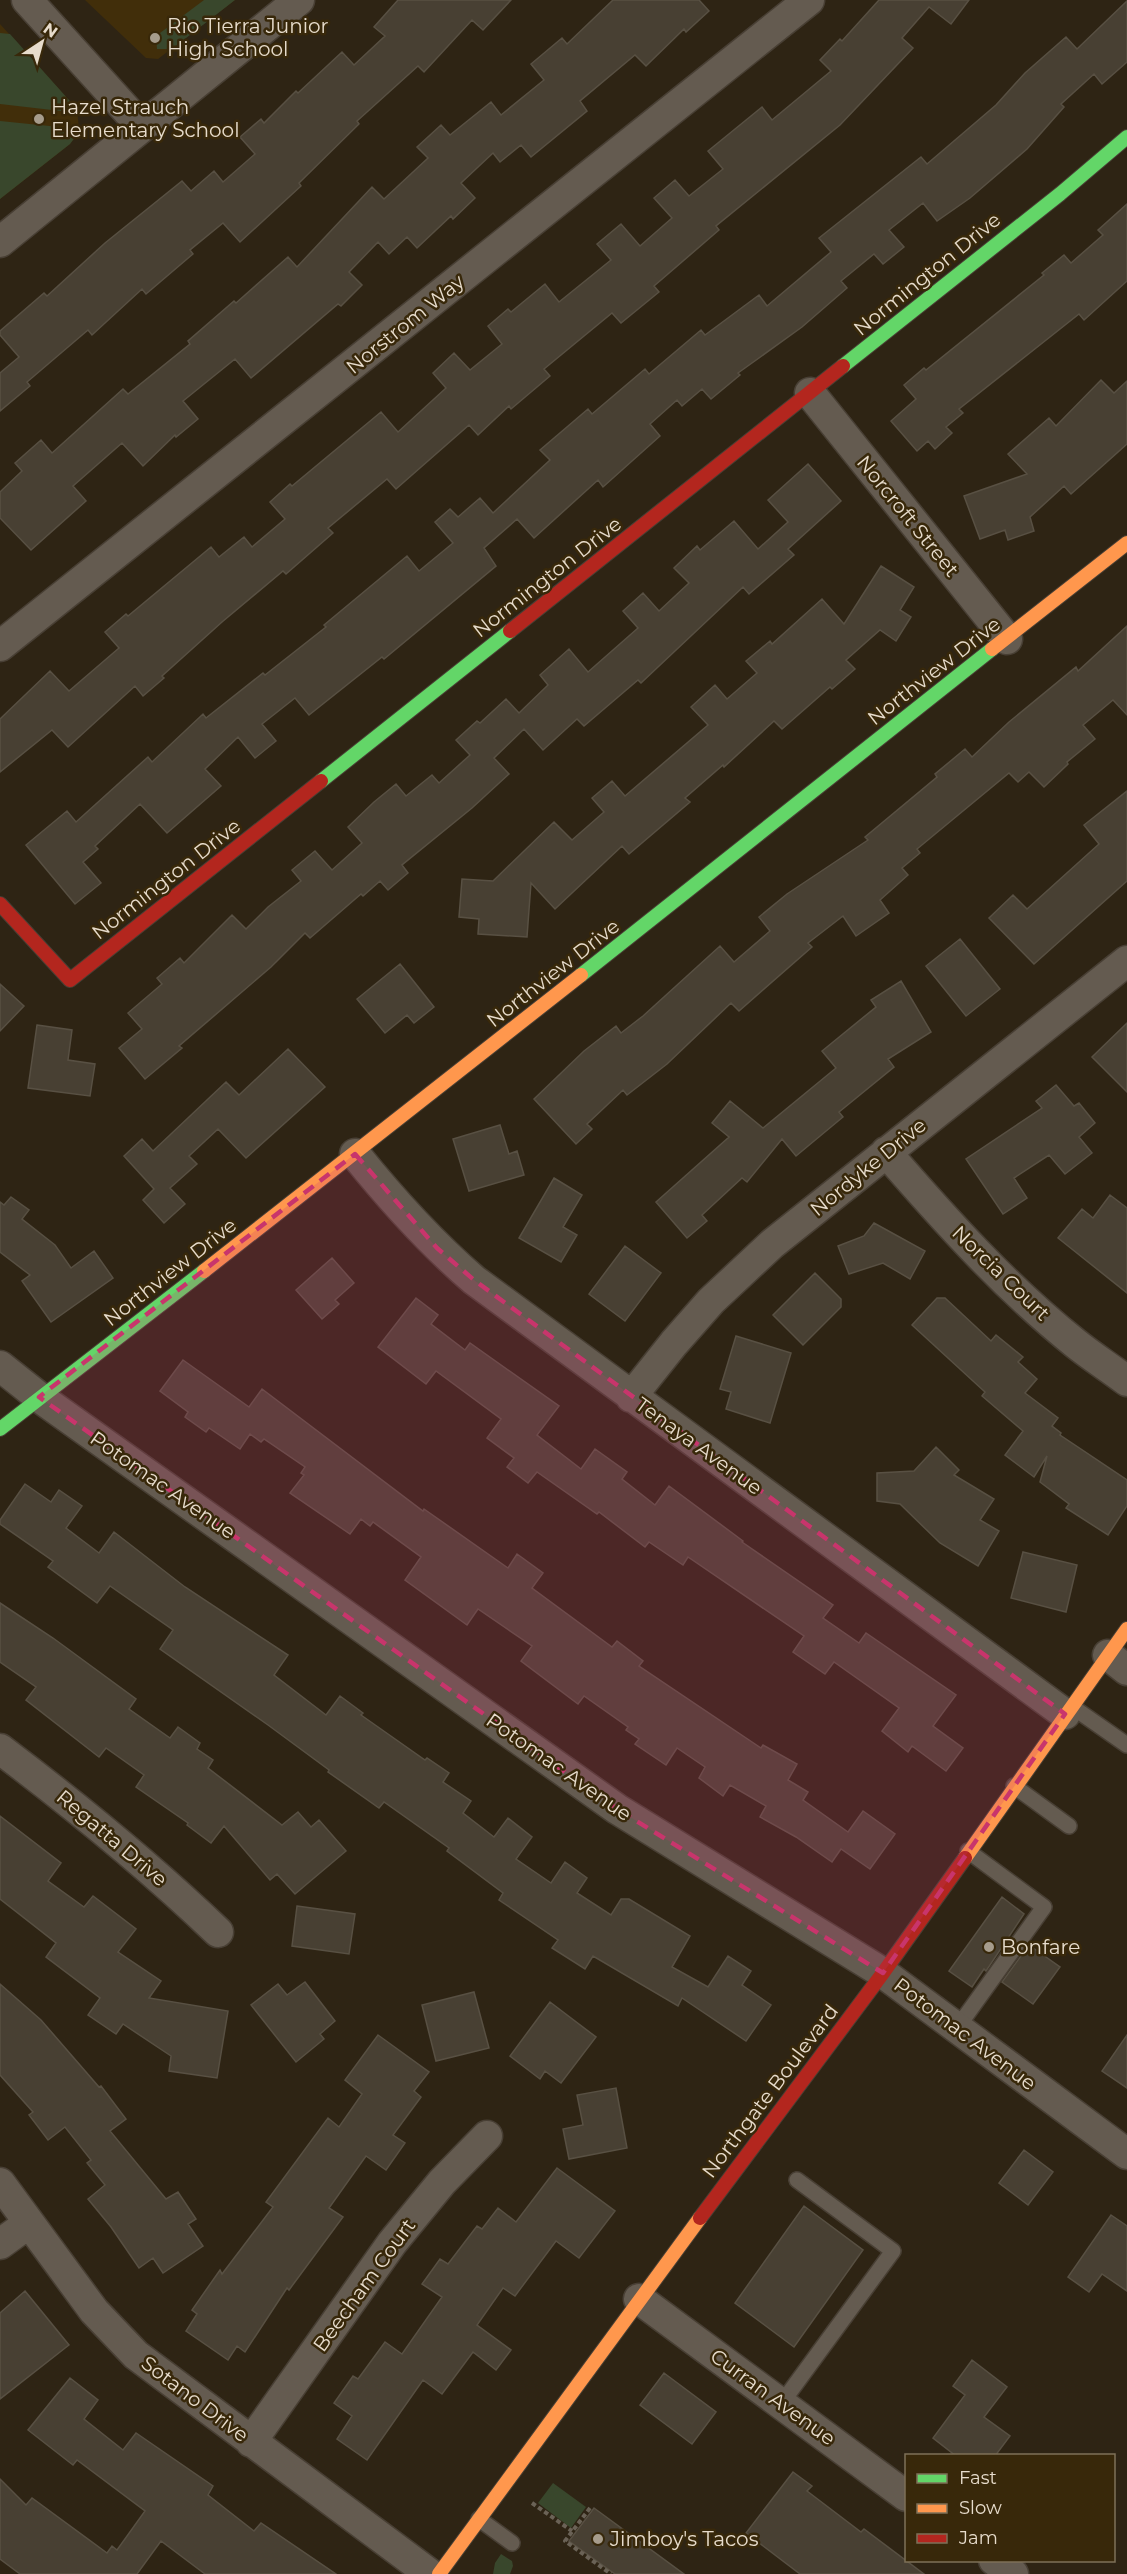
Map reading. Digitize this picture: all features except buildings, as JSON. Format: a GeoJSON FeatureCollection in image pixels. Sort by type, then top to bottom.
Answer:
{"type":"FeatureCollection","features":[{"type":"Feature","properties":{"kind":"street"},"geometry":{"type":"LineString","coordinates":[[27,0],[142,127]]}},
{"type":"Feature","properties":{"kind":"street"},"geometry":{"type":"LineString","coordinates":[[0,242],[299,0]]}},
{"type":"Feature","properties":{"kind":"street","name":"Norstrom Way"},"geometry":{"type":"LineString","coordinates":[[0,646],[808,0]]}},
{"type":"Feature","properties":{"kind":"street","name":"Normington Drive"},"geometry":{"type":"LineString","coordinates":[[0,904],[70,980],[1060,194],[1127,136]]}},
{"type":"Feature","properties":{"kind":"street","name":"Norcroft Street"},"geometry":{"type":"LineString","coordinates":[[810,393],[1007,639]]}},
{"type":"Feature","properties":{"kind":"street","name":"Northview Drive"},"geometry":{"type":"LineString","coordinates":[[0,1429],[355,1154],[1127,543]]}},
{"type":"Feature","properties":{"kind":"street","name":"Nordyke Drive"},"geometry":{"type":"LineString","coordinates":[[632,1397],[674,1343],[711,1301],[772,1244],[1126,965]]}},
{"type":"Feature","properties":{"kind":"street","name":"Norcia Court"},"geometry":{"type":"LineString","coordinates":[[886,1152],[937,1211],[1011,1286],[1075,1342],[1127,1381]]}},
{"type":"Feature","properties":{"kind":"street","name":"Tenaya Avenue"},"geometry":{"type":"LineString","coordinates":[[355,1154],[387,1194],[459,1267],[632,1397],[1068,1710]]}},
{"type":"Feature","properties":{"kind":"street","name":"Potomac Avenue"},"geometry":{"type":"LineString","coordinates":[[0,1366],[39,1397],[617,1809],[883,1973],[1127,2154]]}},
{"type":"Feature","properties":{"kind":"street","name":"Northgate Boulevard"},"geometry":{"type":"LineString","coordinates":[[439,2574],[639,2299],[883,1973],[1068,1710],[1117,1662],[1127,1629]]}},
{"type":"Feature","properties":{"kind":"street","name":"Regatta Drive"},"geometry":{"type":"LineString","coordinates":[[0,1749],[105,1830],[218,1932]]}},
{"type":"Feature","properties":{"kind":"street","name":"Beecham Court"},"geometry":{"type":"LineString","coordinates":[[251,2442],[392,2243],[441,2182],[487,2136]]}},
{"type":"Feature","properties":{"kind":"street","name":"Sotano Drive"},"geometry":{"type":"LineString","coordinates":[[0,2183],[94,2311],[148,2366],[430,2574]]}},
{"type":"Feature","properties":{"kind":"street"},"geometry":{"type":"LineString","coordinates":[[0,2244],[29,2223]]}},
{"type":"Feature","properties":{"kind":"street","name":"Curran Avenue"},"geometry":{"type":"LineString","coordinates":[[639,2299],[905,2495]]}},
{"type":"Feature","properties":{"kind":"street"},"geometry":{"type":"LineString","coordinates":[[997,2562],[1013,2574]]}},
{"type":"Feature","properties":{"kind":"lane"},"geometry":{"type":"LineString","coordinates":[[1068,1710],[1127,1745]]}},
{"type":"Feature","properties":{"kind":"lane"},"geometry":{"type":"LineString","coordinates":[[1014,1786],[1069,1826]]}},
{"type":"Feature","properties":{"kind":"lane"},"geometry":{"type":"LineString","coordinates":[[957,2028],[1044,1907],[968,1851]]}},
{"type":"Feature","properties":{"kind":"lane"},"geometry":{"type":"LineString","coordinates":[[781,2404],[893,2251],[797,2180]]}},
{"type":"Feature","properties":{"kind":"lane"},"geometry":{"type":"LineString","coordinates":[[479,2519],[512,2543]]}},
{"type":"Feature","properties":{"kind":"path"},"geometry":{"type":"LineString","coordinates":[[532,2503],[572,2531]]}},
{"type":"Feature","properties":{"kind":"path"},"geometry":{"type":"LineString","coordinates":[[590,2508],[565,2541],[611,2574]]}},
{"type":"Feature","properties":{"kind":"highlighted area"},"geometry":{"type":"Polygon","coordinates":[[[355,1154],[437,1248],[474,1280],[1065,1714],[883,1973],[617,1809],[39,1397],[355,1154]]]}},
{"type":"Feature","properties":{"kind":"shaded area","name":"Rio Tierra Junior High School"},"geometry":{"type":"Polygon","coordinates":[[[85,0],[235,0],[158,59],[146,58],[85,0]]]}},
{"type":"Feature","properties":{"kind":"shaded area","name":"Hazel Strauch Elementary School"},"geometry":{"type":"Polygon","coordinates":[[[0,24],[77,109],[79,129],[70,144],[0,199],[0,24]]]}},
{"type":"Feature","properties":{"kind":"green space"},"geometry":{"type":"Polygon","coordinates":[[[204,0],[235,0],[172,49],[157,49],[156,36],[204,0]]]}},
{"type":"Feature","properties":{"kind":"green space"},"geometry":{"type":"Polygon","coordinates":[[[0,33],[10,34],[77,109],[78,113],[0,104],[0,33]]]}},
{"type":"Feature","properties":{"kind":"green space"},"geometry":{"type":"Polygon","coordinates":[[[0,121],[79,129],[70,144],[0,199],[0,121]]]}},
{"type":"Feature","properties":{"kind":"green space"},"geometry":{"type":"Polygon","coordinates":[[[553,2483],[586,2507],[571,2528],[538,2503],[553,2483]]]}},
{"type":"Feature","properties":{"kind":"green space"},"geometry":{"type":"Polygon","coordinates":[[[501,2554],[512,2561],[510,2574],[493,2574],[495,2563],[501,2554]]]}},
{"type":"Feature","properties":{"kind":"traffic: fast"},"geometry":{"type":"LineString","coordinates":[[843,366],[1060,194],[1127,137]]}},
{"type":"Feature","properties":{"kind":"traffic: fast"},"geometry":{"type":"LineString","coordinates":[[321,781],[510,631]]}},
{"type":"Feature","properties":{"kind":"traffic: fast"},"geometry":{"type":"LineString","coordinates":[[581,975],[992,649]]}},
{"type":"Feature","properties":{"kind":"traffic: fast"},"geometry":{"type":"LineString","coordinates":[[0,1429],[204,1271]]}},
{"type":"Feature","properties":{"kind":"traffic: slow"},"geometry":{"type":"LineString","coordinates":[[992,649],[1127,543]]}},
{"type":"Feature","properties":{"kind":"traffic: slow"},"geometry":{"type":"LineString","coordinates":[[204,1271],[581,975]]}},
{"type":"Feature","properties":{"kind":"traffic: slow"},"geometry":{"type":"LineString","coordinates":[[965,1858],[1127,1629]]}},
{"type":"Feature","properties":{"kind":"traffic: slow"},"geometry":{"type":"LineString","coordinates":[[439,2574],[700,2218]]}},
{"type":"Feature","properties":{"kind":"traffic: jam"},"geometry":{"type":"LineString","coordinates":[[510,631],[843,366]]}},
{"type":"Feature","properties":{"kind":"traffic: jam"},"geometry":{"type":"LineString","coordinates":[[0,904],[70,980],[321,781]]}},
{"type":"Feature","properties":{"kind":"traffic: jam"},"geometry":{"type":"LineString","coordinates":[[700,2218],[883,1973],[965,1858]]}},
{"type":"Feature","properties":{"kind":"place","name":"Rio Tierra Junior High School"},"geometry":{"type":"Point","coordinates":[155,38]}},
{"type":"Feature","properties":{"kind":"place","name":"Hazel Strauch Elementary School"},"geometry":{"type":"Point","coordinates":[39,119]}},
{"type":"Feature","properties":{"kind":"place","name":"Bonfare"},"geometry":{"type":"Point","coordinates":[989,1947]}},
{"type":"Feature","properties":{"kind":"place","name":"Jimboy's Tacos"},"geometry":{"type":"Point","coordinates":[598,2539]}}]}
